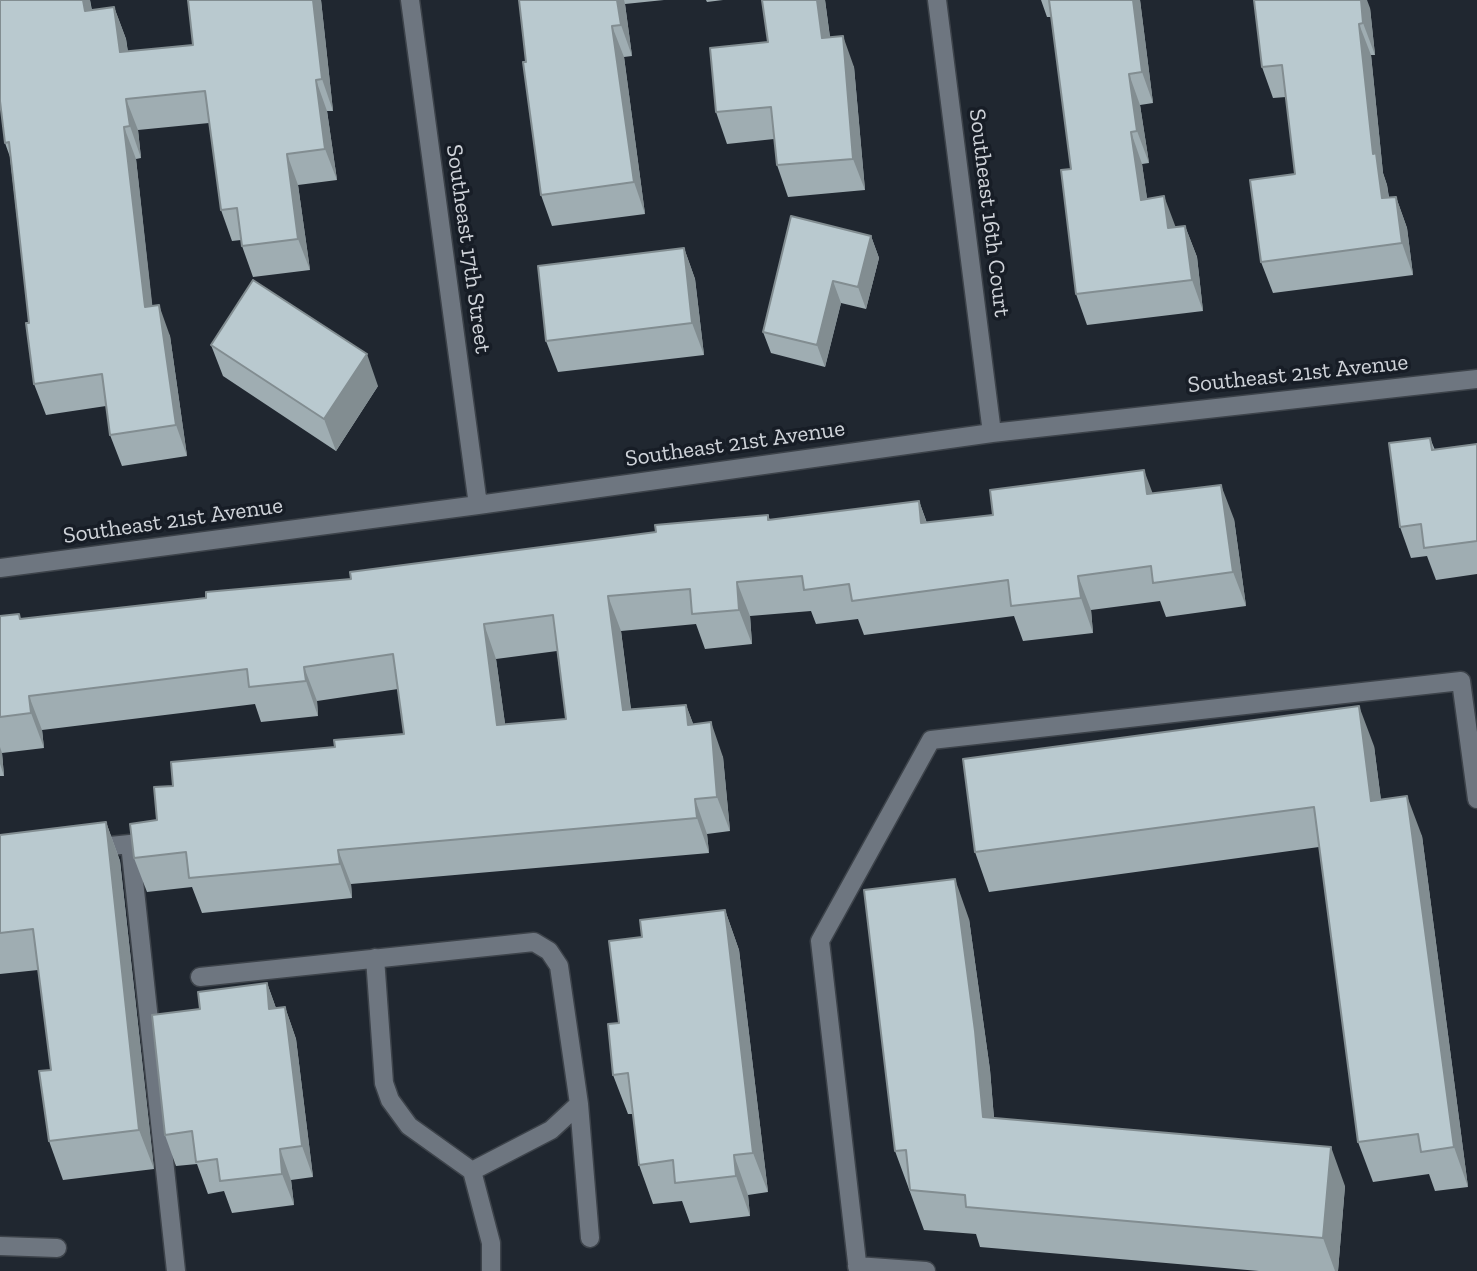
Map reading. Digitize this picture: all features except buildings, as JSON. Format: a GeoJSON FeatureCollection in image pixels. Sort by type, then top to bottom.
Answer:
{"type":"FeatureCollection","features":[{"type":"Feature","properties":{"kind":"street","name":"Southeast 17th Street"},"geometry":{"type":"LineString","coordinates":[[411,0],[478,505]]}},
{"type":"Feature","properties":{"kind":"street","name":"Southeast 16th Court"},"geometry":{"type":"LineString","coordinates":[[937,0],[992,433]]}},
{"type":"Feature","properties":{"kind":"street","name":"Southeast 21st Avenue"},"geometry":{"type":"LineString","coordinates":[[0,568],[992,433],[1477,379]]}},
{"type":"Feature","properties":{"kind":"street"},"geometry":{"type":"LineString","coordinates":[[926,1271],[858,1268],[820,941],[931,740],[1461,681],[1477,799]]}},
{"type":"Feature","properties":{"kind":"street"},"geometry":{"type":"LineString","coordinates":[[78,849],[130,844],[176,1271]]}},
{"type":"Feature","properties":{"kind":"street"},"geometry":{"type":"LineString","coordinates":[[200,977],[534,942],[549,951],[559,966],[579,1104],[590,1238]]}},
{"type":"Feature","properties":{"kind":"street"},"geometry":{"type":"LineString","coordinates":[[375,958],[384,1083],[390,1100],[409,1126],[472,1171],[491,1243],[491,1271]]}},
{"type":"Feature","properties":{"kind":"street"},"geometry":{"type":"LineString","coordinates":[[472,1171],[551,1130],[579,1104]]}},
{"type":"Feature","properties":{"kind":"street"},"geometry":{"type":"LineString","coordinates":[[0,1245],[57,1248]]}}]}
